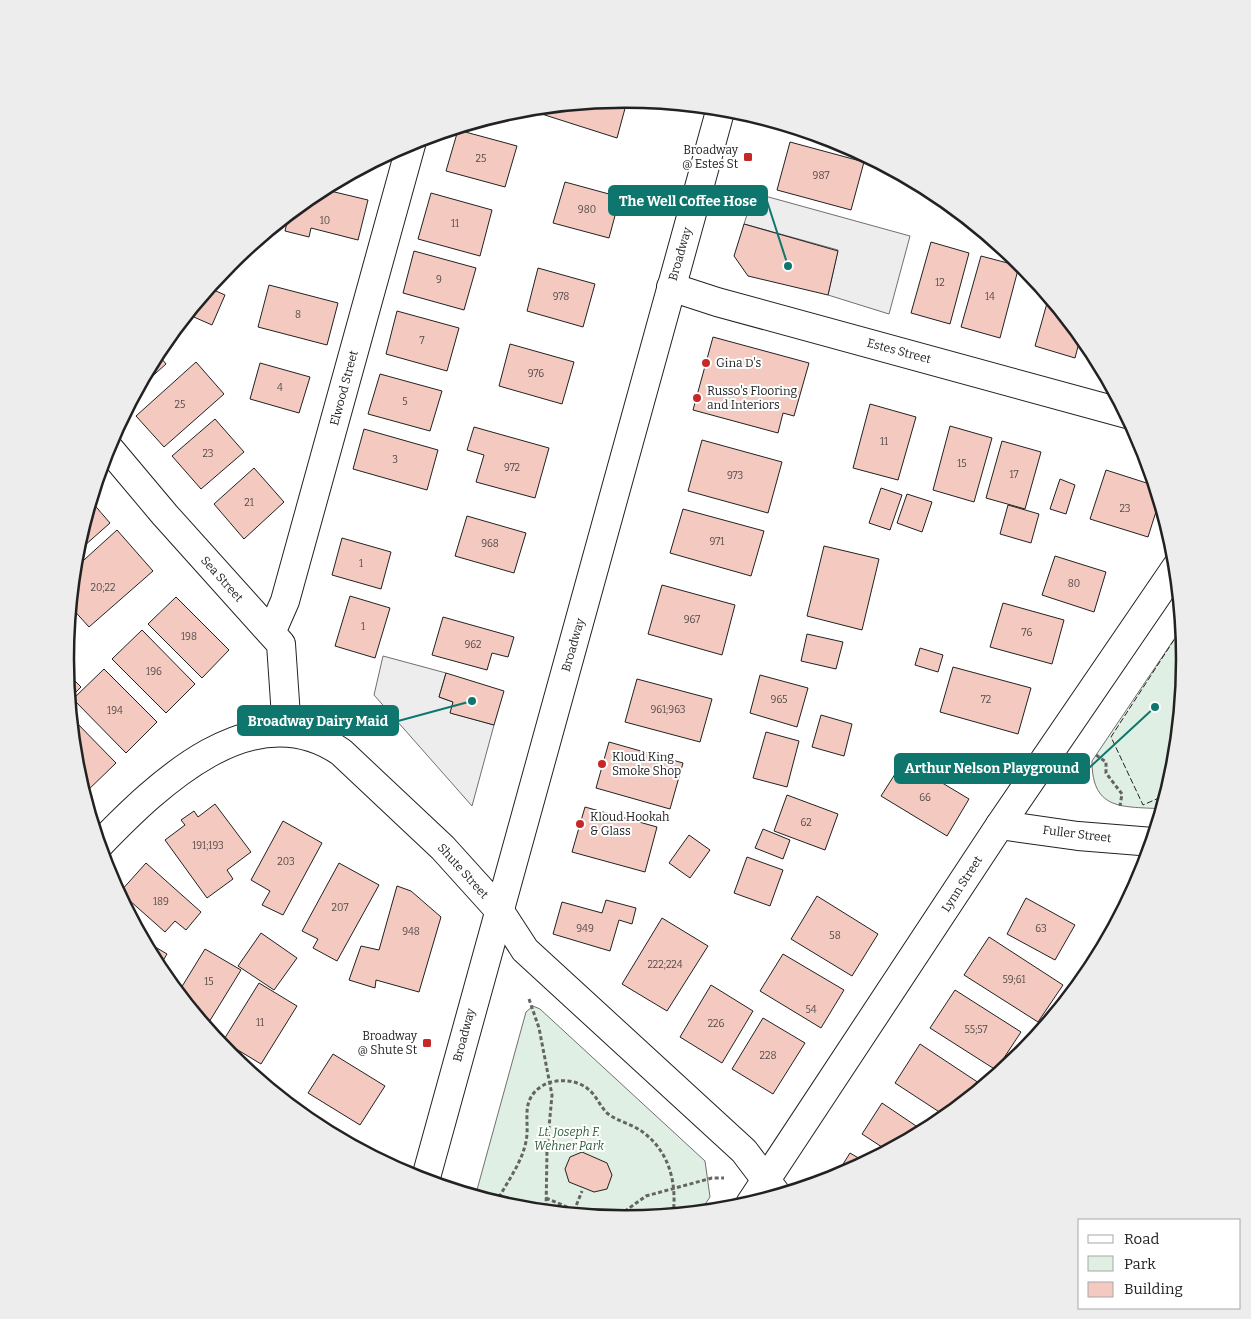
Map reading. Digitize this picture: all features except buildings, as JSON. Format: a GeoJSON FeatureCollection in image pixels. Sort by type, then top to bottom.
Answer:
{"type":"FeatureCollection","features":[{"type":"Feature","properties":{"kind":"main road","name":"Broadway"},"geometry":{"type":"LineString","coordinates":[[426,1174],[719,116]]}},
{"type":"Feature","properties":{"kind":"main road","name":"Elwood Street"},"geometry":{"type":"LineString","coordinates":[[271,633],[285,601],[409,152]]}},
{"type":"Feature","properties":{"kind":"main road","name":"Estes Street"},"geometry":{"type":"LineString","coordinates":[[671,287],[717,302],[1118,412]]}},
{"type":"Feature","properties":{"kind":"main road","name":"Sea Street"},"geometry":{"type":"LineString","coordinates":[[114,454],[165,515],[281,644],[287,731]]}},
{"type":"Feature","properties":{"kind":"main road","name":"Lynn Street"},"geometry":{"type":"LineString","coordinates":[[772,1187],[1000,826],[1171,575]]}},
{"type":"Feature","properties":{"kind":"main road","name":"Shute Street"},"geometry":{"type":"LineString","coordinates":[[104,840],[157,791],[198,759],[241,738],[287,731],[329,744],[341,752],[443,848],[499,910],[525,950],[744,1151],[772,1187]]}},
{"type":"Feature","properties":{"kind":"main road","name":"Fuller Street"},"geometry":{"type":"LineString","coordinates":[[1000,826],[1078,836],[1146,841]]}},
{"type":"Feature","properties":{"kind":"path"},"geometry":{"type":"LineString","coordinates":[[1096,755],[1106,762],[1106,773],[1122,794],[1120,806]]}},
{"type":"Feature","properties":{"kind":"path"},"geometry":{"type":"LineString","coordinates":[[528,996],[539,1028],[552,1095],[547,1149],[546,1206]]}},
{"type":"Feature","properties":{"kind":"path"},"geometry":{"type":"LineString","coordinates":[[500,1196],[516,1172],[523,1152],[527,1134],[527,1105],[536,1091],[550,1082],[565,1080],[579,1083],[589,1089],[607,1112],[644,1133],[657,1147],[667,1163],[675,1189],[673,1209]]}},
{"type":"Feature","properties":{"kind":"path"},"geometry":{"type":"LineString","coordinates":[[625,1211],[646,1196],[712,1178],[772,1187]]}},
{"type":"Feature","properties":{"kind":"path"},"geometry":{"type":"LineString","coordinates":[[575,1209],[582,1191]]}},
{"type":"Feature","properties":{"kind":"path"},"geometry":{"type":"LineString","coordinates":[[546,1198],[570,1208]]}},
{"type":"Feature","properties":{"kind":"green space"},"geometry":{"type":"Polygon","coordinates":[[[1176,636],[1176,696],[1173,732],[1167,767],[1156,809],[1123,806],[1104,798],[1093,778],[1092,761],[1176,636]]]}},
{"type":"Feature","properties":{"kind":"green space","name":"Lt. Joseph F. Wehner Park"},"geometry":{"type":"Polygon","coordinates":[[[533,1006],[540,1009],[705,1161],[710,1197],[704,1206],[662,1210],[589,1210],[553,1207],[518,1201],[477,1190],[526,1012],[533,1006]]]}},
{"type":"Feature","properties":{"kind":"shaded area"},"geometry":{"type":"Polygon","coordinates":[[[754,193],[910,236],[889,314],[828,295],[838,250],[744,224],[754,193]]]}},
{"type":"Feature","properties":{"kind":"shaded area"},"geometry":{"type":"Polygon","coordinates":[[[383,656],[446,673],[439,697],[453,702],[451,713],[494,725],[472,806],[374,695],[383,656]]]}},
{"type":"Feature","properties":{"kind":"fence"},"geometry":{"type":"LineString","coordinates":[[1159,798],[1143,805],[1111,737],[1176,636]]}},
{"type":"Feature","properties":{"kind":"place","name":"Broadway @ Estes St"},"geometry":{"type":"Point","coordinates":[748,157]}},
{"type":"Feature","properties":{"kind":"place","name":"The Well Coffee Hose"},"geometry":{"type":"Point","coordinates":[788,266]}},
{"type":"Feature","properties":{"kind":"place","name":"Gina D's"},"geometry":{"type":"Point","coordinates":[706,363]}},
{"type":"Feature","properties":{"kind":"place","name":"Russo's Flooring and Interiors"},"geometry":{"type":"Point","coordinates":[697,398]}},
{"type":"Feature","properties":{"kind":"place","name":"Broadway Dairy Maid"},"geometry":{"type":"Point","coordinates":[472,701]}},
{"type":"Feature","properties":{"kind":"place","name":"Arthur Nelson Playground"},"geometry":{"type":"Point","coordinates":[1155,707]}},
{"type":"Feature","properties":{"kind":"place","name":"Kloud King Smoke Shop"},"geometry":{"type":"Point","coordinates":[602,764]}},
{"type":"Feature","properties":{"kind":"place","name":"Kloud Hookah & Glass"},"geometry":{"type":"Point","coordinates":[580,824]}},
{"type":"Feature","properties":{"kind":"place","name":"Broadway @ Shute St"},"geometry":{"type":"Point","coordinates":[427,1043]}}]}
